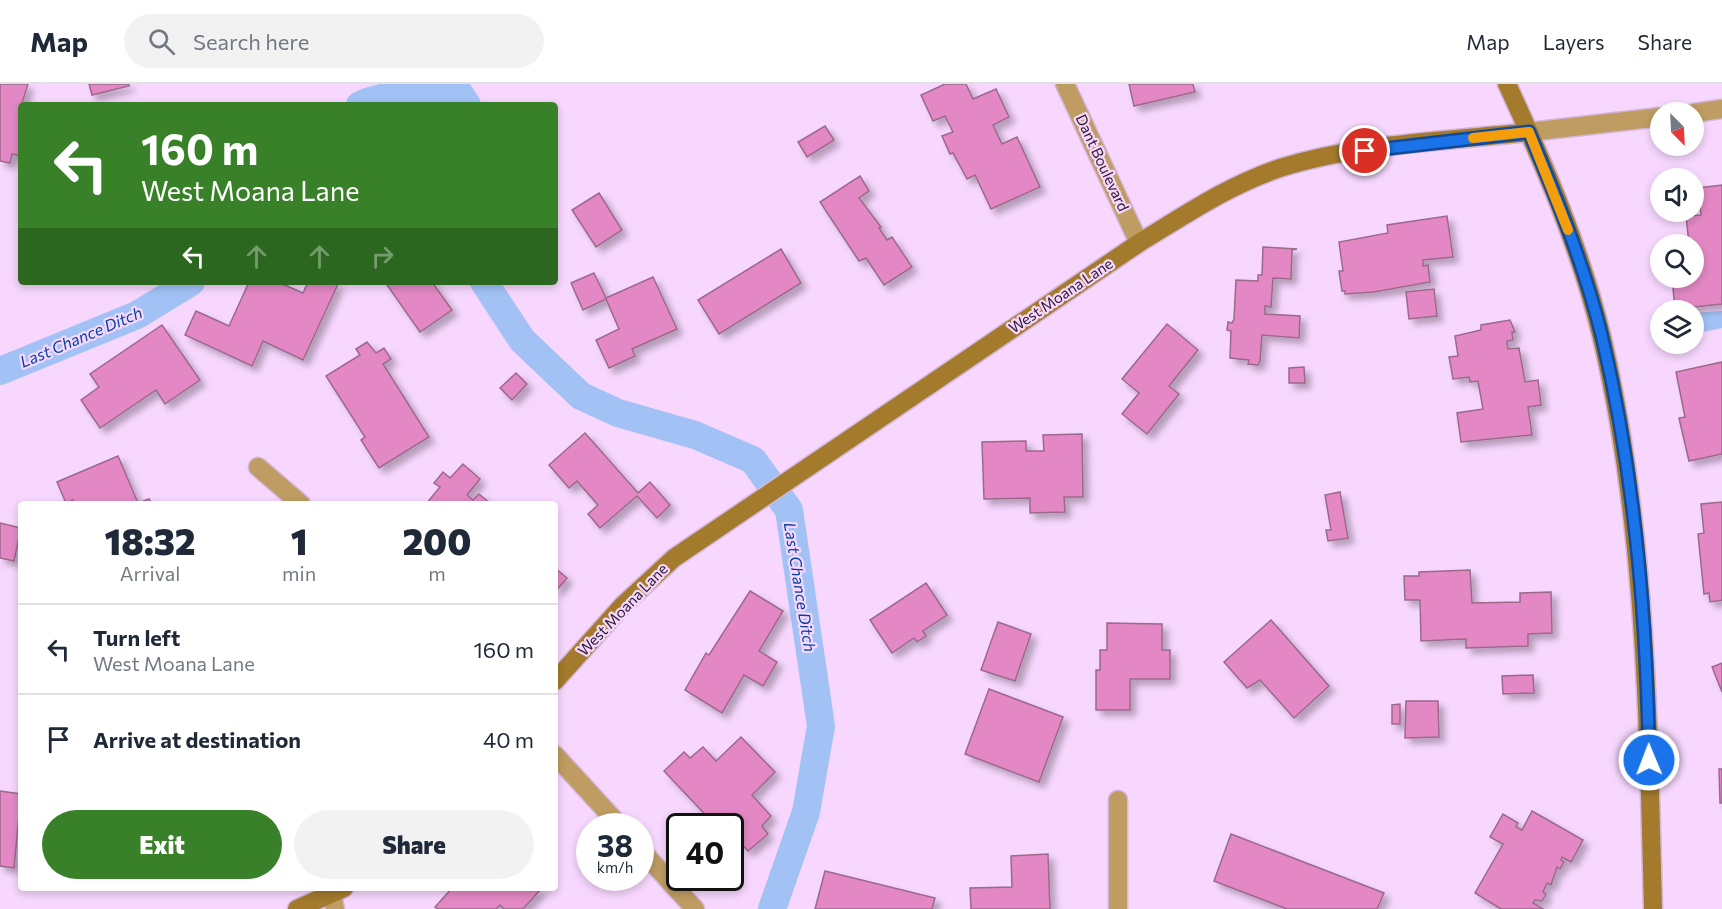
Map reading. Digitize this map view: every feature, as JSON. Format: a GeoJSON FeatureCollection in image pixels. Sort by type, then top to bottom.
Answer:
{"type":"FeatureCollection","features":[{"type":"Feature","properties":{"kind":"street","name":"Dant Boulevard"},"geometry":{"type":"LineString","coordinates":[[1065,84],[1139,243]]}},
{"type":"Feature","properties":{"kind":"street"},"geometry":{"type":"LineString","coordinates":[[1507,84],[1560,207],[1586,281],[1602,336],[1626,461],[1642,606],[1647,685],[1653,909]]}},
{"type":"Feature","properties":{"kind":"street"},"geometry":{"type":"LineString","coordinates":[[1704,112],[1722,109]]}},
{"type":"Feature","properties":{"kind":"street","name":"West Moana Lane"},"geometry":{"type":"LineString","coordinates":[[558,678],[638,590],[674,558],[1139,243],[1210,198],[1280,168],[1358,152],[1650,118]]}},
{"type":"Feature","properties":{"kind":"street"},"geometry":{"type":"LineString","coordinates":[[258,467],[297,501]]}},
{"type":"Feature","properties":{"kind":"street"},"geometry":{"type":"LineString","coordinates":[[558,758],[608,813]]}},
{"type":"Feature","properties":{"kind":"street"},"geometry":{"type":"LineString","coordinates":[[1118,800],[1118,909]]}},
{"type":"Feature","properties":{"kind":"street"},"geometry":{"type":"LineString","coordinates":[[654,864],[695,909]]}},
{"type":"Feature","properties":{"kind":"street"},"geometry":{"type":"LineString","coordinates":[[297,909],[337,897]]}},
{"type":"Feature","properties":{"kind":"water"},"geometry":{"type":"Polygon","coordinates":[[[1722,311],[1722,328],[1704,332],[1704,312],[1722,311]]]}},
{"type":"Feature","properties":{"kind":"building"},"geometry":{"type":"Polygon","coordinates":[[[0,84],[28,84],[22,102],[18,102],[18,155],[12,154],[10,163],[0,161],[0,84]]]}},
{"type":"Feature","properties":{"kind":"building"},"geometry":{"type":"Polygon","coordinates":[[[89,84],[129,84],[129,86],[92,95],[89,84]]]}},
{"type":"Feature","properties":{"kind":"building"},"geometry":{"type":"Polygon","coordinates":[[[945,84],[966,84],[973,99],[996,89],[1009,117],[993,125],[1002,144],[1017,137],[1040,187],[991,209],[975,175],[967,179],[953,153],[950,154],[942,136],[953,132],[945,116],[933,121],[921,95],[945,84]]]}},
{"type":"Feature","properties":{"kind":"building"},"geometry":{"type":"Polygon","coordinates":[[[1129,84],[1193,84],[1195,92],[1134,106],[1129,84]]]}},
{"type":"Feature","properties":{"kind":"building"},"geometry":{"type":"Polygon","coordinates":[[[825,126],[834,140],[807,157],[798,142],[825,126]]]}},
{"type":"Feature","properties":{"kind":"building"},"geometry":{"type":"Polygon","coordinates":[[[860,176],[869,191],[859,198],[881,227],[879,228],[887,240],[892,237],[912,267],[884,285],[866,258],[859,261],[820,202],[860,176]]]}},
{"type":"Feature","properties":{"kind":"building"},"geometry":{"type":"Polygon","coordinates":[[[1722,185],[1722,304],[1704,306],[1704,300],[1674,300],[1673,288],[1704,288],[1704,234],[1688,234],[1687,222],[1704,222],[1704,187],[1722,185]]]}},
{"type":"Feature","properties":{"kind":"building"},"geometry":{"type":"Polygon","coordinates":[[[599,193],[622,230],[596,247],[572,210],[599,193]]]}},
{"type":"Feature","properties":{"kind":"building"},"geometry":{"type":"Polygon","coordinates":[[[1447,216],[1453,257],[1423,260],[1423,266],[1428,265],[1430,282],[1374,292],[1345,294],[1345,291],[1342,291],[1339,271],[1343,271],[1339,242],[1388,233],[1387,225],[1447,216]]]}},
{"type":"Feature","properties":{"kind":"building"},"geometry":{"type":"Polygon","coordinates":[[[1263,247],[1297,249],[1292,250],[1291,279],[1273,278],[1271,307],[1265,306],[1265,314],[1300,316],[1299,338],[1262,335],[1258,365],[1248,364],[1249,360],[1230,358],[1231,331],[1227,330],[1228,322],[1232,323],[1234,319],[1236,280],[1258,281],[1258,275],[1262,275],[1263,247]]]}},
{"type":"Feature","properties":{"kind":"building"},"geometry":{"type":"Polygon","coordinates":[[[781,249],[801,283],[719,334],[698,300],[781,249]]]}},
{"type":"Feature","properties":{"kind":"building"},"geometry":{"type":"Polygon","coordinates":[[[594,273],[606,298],[653,277],[677,329],[632,349],[635,356],[609,368],[596,340],[619,329],[606,299],[583,310],[571,283],[594,273]]]}},
{"type":"Feature","properties":{"kind":"building"},"geometry":{"type":"Polygon","coordinates":[[[248,285],[285,285],[303,293],[307,285],[338,285],[303,360],[263,341],[252,366],[185,335],[196,311],[229,326],[248,285]]]}},
{"type":"Feature","properties":{"kind":"building"},"geometry":{"type":"Polygon","coordinates":[[[387,285],[434,285],[452,310],[420,332],[387,285]]]}},
{"type":"Feature","properties":{"kind":"building"},"geometry":{"type":"Polygon","coordinates":[[[1434,289],[1437,316],[1409,319],[1406,292],[1434,289]]]}},
{"type":"Feature","properties":{"kind":"building"},"geometry":{"type":"Polygon","coordinates":[[[1510,320],[1515,332],[1512,332],[1513,340],[1507,341],[1508,349],[1519,348],[1525,382],[1538,380],[1541,405],[1528,407],[1532,435],[1461,442],[1457,413],[1483,409],[1478,381],[1470,382],[1469,377],[1453,379],[1449,357],[1458,356],[1455,336],[1481,330],[1481,325],[1510,320]]]}},
{"type":"Feature","properties":{"kind":"building"},"geometry":{"type":"Polygon","coordinates":[[[1167,324],[1198,350],[1169,386],[1179,394],[1147,434],[1122,414],[1139,393],[1122,379],[1167,324]]]}},
{"type":"Feature","properties":{"kind":"building"},"geometry":{"type":"Polygon","coordinates":[[[162,325],[200,380],[165,404],[156,390],[100,428],[81,400],[99,387],[90,374],[162,325]]]}},
{"type":"Feature","properties":{"kind":"building"},"geometry":{"type":"Polygon","coordinates":[[[367,342],[376,353],[384,348],[391,359],[383,364],[429,437],[379,468],[361,440],[365,437],[326,376],[360,355],[356,349],[367,342]]]}},
{"type":"Feature","properties":{"kind":"building"},"geometry":{"type":"Polygon","coordinates":[[[1722,362],[1722,454],[1689,461],[1679,418],[1685,417],[1676,372],[1722,362]]]}},
{"type":"Feature","properties":{"kind":"building"},"geometry":{"type":"Polygon","coordinates":[[[1304,367],[1305,383],[1289,383],[1289,368],[1304,367]]]}},
{"type":"Feature","properties":{"kind":"building"},"geometry":{"type":"Polygon","coordinates":[[[516,373],[527,384],[512,400],[500,388],[516,373]]]}},
{"type":"Feature","properties":{"kind":"building"},"geometry":{"type":"Polygon","coordinates":[[[585,433],[638,493],[650,482],[670,505],[657,518],[637,496],[600,528],[588,514],[598,505],[577,481],[569,488],[549,465],[585,433]]]}},
{"type":"Feature","properties":{"kind":"building"},"geometry":{"type":"Polygon","coordinates":[[[1082,434],[1083,497],[1064,497],[1065,512],[1030,513],[1030,498],[984,499],[982,442],[1026,441],[1026,451],[1044,451],[1043,435],[1082,434]]]}},
{"type":"Feature","properties":{"kind":"building"},"geometry":{"type":"Polygon","coordinates":[[[118,456],[137,501],[65,501],[57,482],[118,456]]]}},
{"type":"Feature","properties":{"kind":"building"},"geometry":{"type":"Polygon","coordinates":[[[463,464],[480,479],[467,495],[473,500],[479,494],[487,501],[428,501],[440,487],[434,483],[443,472],[450,478],[463,464]]]}},
{"type":"Feature","properties":{"kind":"building"},"geometry":{"type":"Polygon","coordinates":[[[1340,492],[1348,538],[1328,541],[1326,530],[1331,530],[1325,495],[1340,492]]]}},
{"type":"Feature","properties":{"kind":"building"},"geometry":{"type":"Polygon","coordinates":[[[1722,502],[1722,600],[1710,602],[1709,593],[1704,594],[1698,534],[1704,533],[1701,504],[1722,502]]]}},
{"type":"Feature","properties":{"kind":"building"},"geometry":{"type":"Polygon","coordinates":[[[0,523],[18,527],[14,561],[0,558],[0,523]]]}},
{"type":"Feature","properties":{"kind":"building"},"geometry":{"type":"Polygon","coordinates":[[[558,570],[567,578],[558,588],[558,570]]]}},
{"type":"Feature","properties":{"kind":"building"},"geometry":{"type":"Polygon","coordinates":[[[1470,570],[1472,603],[1520,602],[1520,593],[1551,592],[1552,633],[1528,634],[1528,646],[1466,648],[1466,639],[1421,641],[1420,600],[1405,600],[1404,576],[1419,576],[1419,572],[1470,570]]]}},
{"type":"Feature","properties":{"kind":"building"},"geometry":{"type":"Polygon","coordinates":[[[926,583],[947,615],[923,631],[926,636],[917,642],[914,638],[892,653],[870,620],[926,583]]]}},
{"type":"Feature","properties":{"kind":"building"},"geometry":{"type":"Polygon","coordinates":[[[750,591],[783,611],[759,651],[777,662],[763,686],[744,675],[722,713],[685,690],[706,653],[709,655],[750,591]]]}},
{"type":"Feature","properties":{"kind":"building"},"geometry":{"type":"Polygon","coordinates":[[[1271,620],[1329,686],[1294,718],[1260,680],[1247,688],[1224,662],[1271,620]]]}},
{"type":"Feature","properties":{"kind":"building"},"geometry":{"type":"Polygon","coordinates":[[[998,622],[1031,634],[1015,681],[981,670],[998,622]]]}},
{"type":"Feature","properties":{"kind":"building"},"geometry":{"type":"Polygon","coordinates":[[[1107,623],[1162,624],[1162,650],[1170,650],[1170,679],[1130,679],[1130,710],[1096,710],[1096,670],[1100,670],[1100,650],[1107,650],[1107,623]]]}},
{"type":"Feature","properties":{"kind":"building"},"geometry":{"type":"Polygon","coordinates":[[[1722,663],[1722,692],[1712,667],[1722,663]]]}},
{"type":"Feature","properties":{"kind":"building"},"geometry":{"type":"Polygon","coordinates":[[[1533,675],[1534,693],[1503,694],[1502,676],[1533,675]]]}},
{"type":"Feature","properties":{"kind":"building"},"geometry":{"type":"Polygon","coordinates":[[[989,689],[1063,717],[1039,782],[965,754],[989,689]]]}},
{"type":"Feature","properties":{"kind":"building"},"geometry":{"type":"Polygon","coordinates":[[[1406,701],[1438,701],[1439,737],[1405,738],[1406,701]]]}},
{"type":"Feature","properties":{"kind":"building"},"geometry":{"type":"Polygon","coordinates":[[[1400,704],[1400,724],[1392,724],[1392,705],[1400,704]]]}},
{"type":"Feature","properties":{"kind":"building"},"geometry":{"type":"Polygon","coordinates":[[[741,737],[775,772],[752,795],[771,816],[762,826],[768,834],[748,851],[744,847],[744,813],[704,813],[664,771],[684,752],[690,758],[703,747],[716,761],[741,737]]]}},
{"type":"Feature","properties":{"kind":"building"},"geometry":{"type":"Polygon","coordinates":[[[1719,769],[1722,769],[1722,803],[1720,803],[1719,769]]]}},
{"type":"Feature","properties":{"kind":"building"},"geometry":{"type":"Polygon","coordinates":[[[0,791],[18,794],[18,826],[14,868],[0,866],[0,791]]]}},
{"type":"Feature","properties":{"kind":"building"},"geometry":{"type":"Polygon","coordinates":[[[1532,811],[1583,840],[1571,862],[1562,857],[1561,860],[1564,862],[1560,869],[1557,867],[1551,885],[1547,883],[1543,892],[1546,894],[1542,901],[1535,900],[1533,903],[1543,909],[1501,909],[1475,893],[1503,844],[1490,837],[1503,814],[1518,823],[1516,827],[1522,830],[1532,811]]]}},
{"type":"Feature","properties":{"kind":"building"},"geometry":{"type":"Polygon","coordinates":[[[1231,834],[1384,893],[1377,909],[1287,909],[1214,881],[1231,834]]]}},
{"type":"Feature","properties":{"kind":"building"},"geometry":{"type":"Polygon","coordinates":[[[1048,854],[1050,909],[971,909],[970,888],[1012,887],[1011,856],[1048,854]]]}},
{"type":"Feature","properties":{"kind":"building"},"geometry":{"type":"Polygon","coordinates":[[[825,871],[935,898],[932,909],[815,909],[825,871]]]}},
{"type":"Feature","properties":{"kind":"building"},"geometry":{"type":"Polygon","coordinates":[[[449,891],[539,891],[523,909],[504,909],[500,905],[496,909],[438,909],[435,907],[449,891]]]}},
{"type":"Feature","properties":{"kind":"waterway","name":"Last Chance Ditch"},"geometry":{"type":"LineString","coordinates":[[369,102],[384,97],[409,94],[460,94],[465,102]]}},
{"type":"Feature","properties":{"kind":"waterway","name":"Last Chance Ditch"},"geometry":{"type":"LineString","coordinates":[[0,371],[137,315],[186,285]]}},
{"type":"Feature","properties":{"kind":"waterway","name":"Last Chance Ditch"},"geometry":{"type":"LineString","coordinates":[[486,285],[522,340],[581,396],[618,413],[695,435],[753,460],[789,510],[821,726],[806,812],[772,909]]}},
{"type":"Feature","properties":{"kind":"slow traffic"},"geometry":{"type":"LineString","coordinates":[[1473,138],[1529,132],[1568,230]]}},
{"type":"Feature","properties":{"kind":"route"},"geometry":{"type":"LineString","coordinates":[[1365,151],[1529,132],[1560,207],[1582,270],[1602,336],[1614,397],[1626,461],[1635,532],[1648,697],[1649,760]]}}]}
